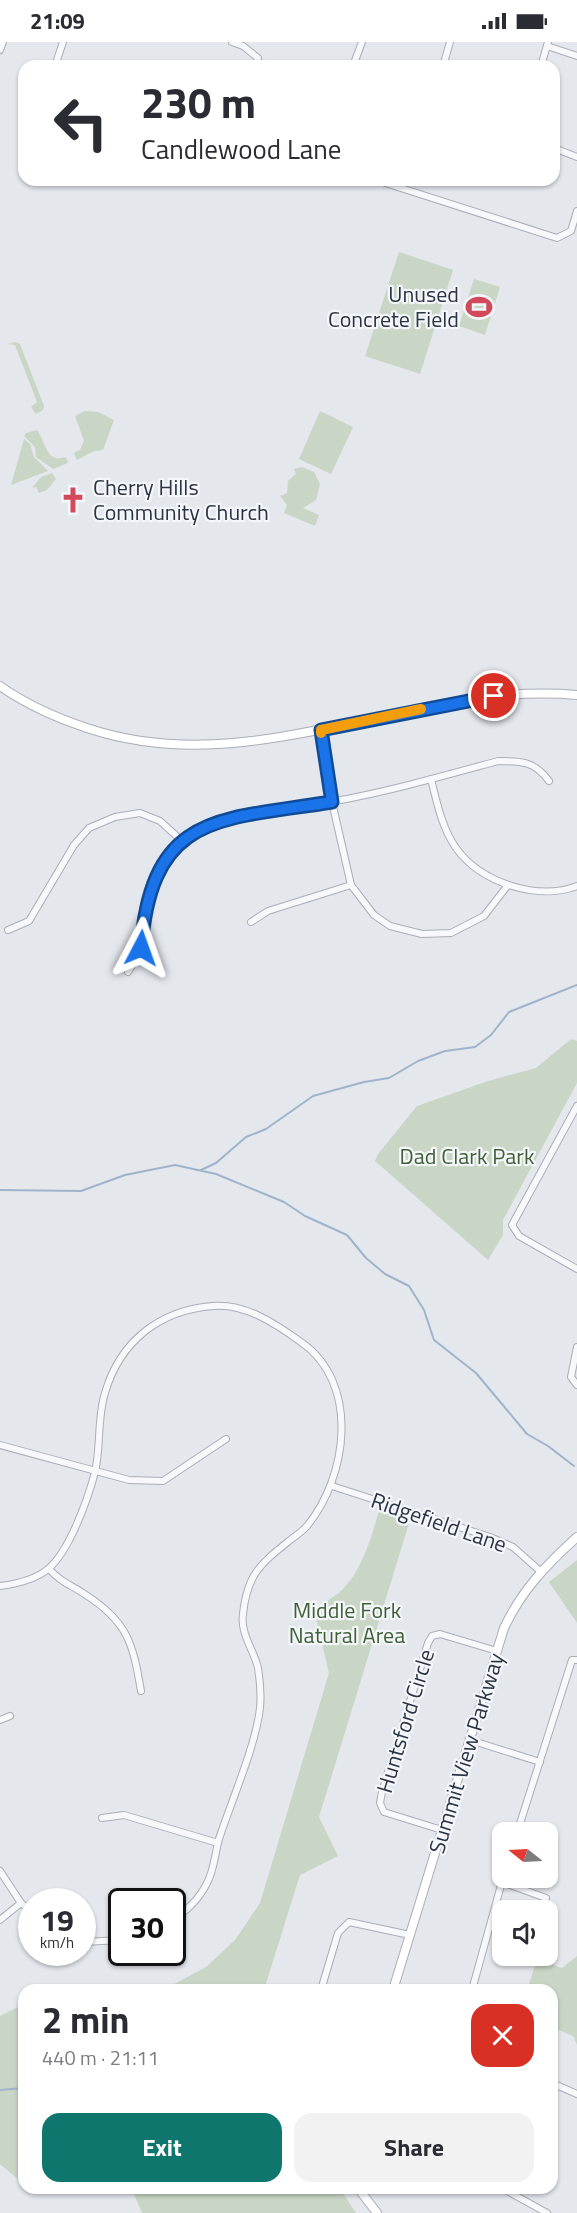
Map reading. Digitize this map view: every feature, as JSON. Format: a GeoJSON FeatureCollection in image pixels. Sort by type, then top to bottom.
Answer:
{"type":"FeatureCollection","features":[{"type":"Feature","properties":{"kind":"main road"},"geometry":{"type":"LineString","coordinates":[[0,686],[52,715],[78,725],[155,744],[221,746],[321,730],[479,698],[535,693],[577,695]]}},
{"type":"Feature","properties":{"kind":"main road","name":"Summit View Parkway"},"geometry":{"type":"LineString","coordinates":[[395,1984],[497,1651],[516,1603],[540,1571],[577,1537]]}},
{"type":"Feature","properties":{"kind":"main road"},"geometry":{"type":"LineString","coordinates":[[363,2194],[377,2213]]}},
{"type":"Feature","properties":{"kind":"street"},"geometry":{"type":"LineString","coordinates":[[0,50],[3,42]]}},
{"type":"Feature","properties":{"kind":"street"},"geometry":{"type":"LineString","coordinates":[[57,60],[63,42]]}},
{"type":"Feature","properties":{"kind":"street"},"geometry":{"type":"LineString","coordinates":[[232,42],[243,46],[258,58],[257,60]]}},
{"type":"Feature","properties":{"kind":"street"},"geometry":{"type":"LineString","coordinates":[[355,60],[362,42]]}},
{"type":"Feature","properties":{"kind":"street"},"geometry":{"type":"LineString","coordinates":[[445,60],[450,42]]}},
{"type":"Feature","properties":{"kind":"street"},"geometry":{"type":"LineString","coordinates":[[543,60],[548,44],[577,57]]}},
{"type":"Feature","properties":{"kind":"street"},"geometry":{"type":"LineString","coordinates":[[560,150],[577,157]]}},
{"type":"Feature","properties":{"kind":"street"},"geometry":{"type":"LineString","coordinates":[[395,186],[557,238],[571,231],[577,211]]}},
{"type":"Feature","properties":{"kind":"street"},"geometry":{"type":"LineString","coordinates":[[321,730],[332,802],[351,885],[374,915],[390,926],[422,934],[451,933],[484,916],[508,885]]}},
{"type":"Feature","properties":{"kind":"street"},"geometry":{"type":"LineString","coordinates":[[128,972],[141,948],[144,910],[152,882],[164,860],[182,841],[198,830],[225,819],[332,802],[431,779],[498,760],[526,761],[539,768],[549,781]]}},
{"type":"Feature","properties":{"kind":"street"},"geometry":{"type":"LineString","coordinates":[[431,779],[442,821],[457,849],[479,870],[508,885],[537,891],[566,890],[577,886]]}},
{"type":"Feature","properties":{"kind":"street"},"geometry":{"type":"LineString","coordinates":[[8,930],[29,921],[74,845],[89,828],[115,817],[140,813],[160,821],[182,841]]}},
{"type":"Feature","properties":{"kind":"street"},"geometry":{"type":"LineString","coordinates":[[251,922],[268,910],[351,885]]}},
{"type":"Feature","properties":{"kind":"street"},"geometry":{"type":"LineString","coordinates":[[577,1106],[512,1225],[519,1236],[577,1269]]}},
{"type":"Feature","properties":{"kind":"street"},"geometry":{"type":"LineString","coordinates":[[0,1586],[20,1583],[49,1569],[70,1540],[95,1472],[105,1393],[123,1354],[135,1336],[156,1323],[186,1311],[215,1305],[267,1318],[305,1345],[327,1367],[338,1398],[342,1426],[340,1456],[332,1486],[306,1527],[260,1564],[246,1590],[241,1624],[258,1669],[260,1708],[207,1884],[186,1910]]}},
{"type":"Feature","properties":{"kind":"street"},"geometry":{"type":"LineString","coordinates":[[577,1347],[571,1377],[577,1385]]}},
{"type":"Feature","properties":{"kind":"street"},"geometry":{"type":"LineString","coordinates":[[0,1445],[129,1480],[163,1481],[226,1439]]}},
{"type":"Feature","properties":{"kind":"street","name":"Ridgefield Lane"},"geometry":{"type":"LineString","coordinates":[[332,1486],[490,1537],[513,1547],[540,1571]]}},
{"type":"Feature","properties":{"kind":"street"},"geometry":{"type":"LineString","coordinates":[[49,1569],[62,1583],[105,1608],[121,1626],[134,1648],[141,1691]]}},
{"type":"Feature","properties":{"kind":"street","name":"Huntsford Circle"},"geometry":{"type":"LineString","coordinates":[[442,1830],[384,1812],[380,1803],[428,1642],[432,1636],[440,1634],[497,1651]]}},
{"type":"Feature","properties":{"kind":"street"},"geometry":{"type":"LineString","coordinates":[[521,1822],[572,1660],[577,1660]]}},
{"type":"Feature","properties":{"kind":"street"},"geometry":{"type":"LineString","coordinates":[[0,1720],[10,1716]]}},
{"type":"Feature","properties":{"kind":"street"},"geometry":{"type":"LineString","coordinates":[[470,1740],[540,1762]]}},
{"type":"Feature","properties":{"kind":"street"},"geometry":{"type":"LineString","coordinates":[[102,1818],[124,1815],[218,1843]]}},
{"type":"Feature","properties":{"kind":"street"},"geometry":{"type":"LineString","coordinates":[[0,1870],[18,1898]]}},
{"type":"Feature","properties":{"kind":"street"},"geometry":{"type":"LineString","coordinates":[[474,1984],[500,1888]]}},
{"type":"Feature","properties":{"kind":"street"},"geometry":{"type":"LineString","coordinates":[[522,1888],[546,1898]]}},
{"type":"Feature","properties":{"kind":"street"},"geometry":{"type":"LineString","coordinates":[[0,1920],[18,1905]]}},
{"type":"Feature","properties":{"kind":"street"},"geometry":{"type":"LineString","coordinates":[[323,1984],[338,1933],[350,1922],[410,1935]]}},
{"type":"Feature","properties":{"kind":"street"},"geometry":{"type":"LineString","coordinates":[[558,2086],[577,2094]]}},
{"type":"Feature","properties":{"kind":"street"},"geometry":{"type":"LineString","coordinates":[[513,2194],[547,2213]]}},
{"type":"Feature","properties":{"kind":"green space"},"geometry":{"type":"Polygon","coordinates":[[[399,252],[453,270],[420,374],[365,356],[399,252]]]}},
{"type":"Feature","properties":{"kind":"green space","name":"Unused Concrete Field"},"geometry":{"type":"Polygon","coordinates":[[[474,279],[500,287],[485,335],[459,326],[474,279]]]}},
{"type":"Feature","properties":{"kind":"green space"},"geometry":{"type":"Polygon","coordinates":[[[15,342],[20,344],[44,406],[43,410],[36,414],[31,407],[37,402],[15,345],[8,344],[15,342]]]}},
{"type":"Feature","properties":{"kind":"green space"},"geometry":{"type":"Polygon","coordinates":[[[85,411],[98,412],[114,420],[103,450],[94,451],[77,460],[74,453],[80,450],[84,441],[75,416],[85,411]]]}},
{"type":"Feature","properties":{"kind":"green space"},"geometry":{"type":"Polygon","coordinates":[[[320,411],[353,427],[331,474],[299,459],[320,411]]]}},
{"type":"Feature","properties":{"kind":"green space"},"geometry":{"type":"Polygon","coordinates":[[[37,430],[50,455],[59,458],[66,457],[68,463],[53,469],[36,457],[35,447],[24,436],[26,433],[37,430]]]}},
{"type":"Feature","properties":{"kind":"green space"},"geometry":{"type":"Polygon","coordinates":[[[24,439],[30,444],[34,457],[48,471],[11,485],[24,439]]]}},
{"type":"Feature","properties":{"kind":"green space"},"geometry":{"type":"Polygon","coordinates":[[[302,467],[314,472],[320,484],[316,500],[303,508],[319,515],[315,526],[284,513],[287,505],[280,496],[287,493],[288,481],[296,474],[294,469],[302,467]]]}},
{"type":"Feature","properties":{"kind":"green space"},"geometry":{"type":"Polygon","coordinates":[[[52,473],[56,479],[47,490],[39,493],[36,487],[32,488],[41,477],[52,473]]]}},
{"type":"Feature","properties":{"kind":"green space","name":"Dad Clark Park"},"geometry":{"type":"Polygon","coordinates":[[[571,1039],[577,1041],[577,1083],[503,1220],[503,1235],[488,1260],[375,1161],[378,1154],[417,1106],[488,1081],[536,1068],[571,1039]]]}},
{"type":"Feature","properties":{"kind":"green space","name":"Middle Fork Natural Area"},"geometry":{"type":"Polygon","coordinates":[[[379,1511],[410,1520],[319,1817],[338,1856],[300,1875],[266,1984],[174,1984],[206,1967],[235,1940],[260,1903],[329,1673],[315,1614],[350,1581],[366,1552],[379,1511]]]}},
{"type":"Feature","properties":{"kind":"green space"},"geometry":{"type":"Polygon","coordinates":[[[577,1560],[577,1623],[549,1582],[577,1560]]]}},
{"type":"Feature","properties":{"kind":"green space"},"geometry":{"type":"Polygon","coordinates":[[[577,1956],[577,2045],[573,2036],[558,2030],[558,1984],[529,1984],[535,1966],[562,1968],[577,1956]]]}},
{"type":"Feature","properties":{"kind":"green space"},"geometry":{"type":"Polygon","coordinates":[[[18,2007],[18,2179],[0,2164],[0,2016],[18,2007]]]}},
{"type":"Feature","properties":{"kind":"green space"},"geometry":{"type":"Polygon","coordinates":[[[134,2194],[343,2194],[356,2213],[142,2213],[134,2194]]]}},
{"type":"Feature","properties":{"kind":"waterway"},"geometry":{"type":"LineString","coordinates":[[201,1170],[216,1163],[246,1137],[266,1129],[313,1096],[364,1082],[389,1078],[418,1061],[445,1051],[475,1047],[491,1035],[509,1012],[577,985]]}},
{"type":"Feature","properties":{"kind":"waterway"},"geometry":{"type":"LineString","coordinates":[[0,1190],[81,1191],[125,1175],[175,1165],[216,1174],[284,1202],[305,1216],[347,1235],[366,1258],[385,1274],[409,1286],[424,1310],[434,1340],[476,1373],[527,1434],[548,1446],[574,1466]]}},
{"type":"Feature","properties":{"kind":"waterway"},"geometry":{"type":"LineString","coordinates":[[0,2090],[18,2088]]}},
{"type":"Feature","properties":{"kind":"slow traffic"},"geometry":{"type":"LineString","coordinates":[[321,733],[321,730],[421,709]]}},
{"type":"Feature","properties":{"kind":"place","name":"Unused Concrete Field"},"geometry":{"type":"Point","coordinates":[479,307]}},
{"type":"Feature","properties":{"kind":"place","name":"Cherry Hills Community Church"},"geometry":{"type":"Point","coordinates":[73,500]}},
{"type":"Feature","properties":{"kind":"route"},"geometry":{"type":"LineString","coordinates":[[141,948],[144,910],[152,882],[164,860],[182,841],[198,830],[225,819],[332,802],[321,730],[494,696]]}}]}
